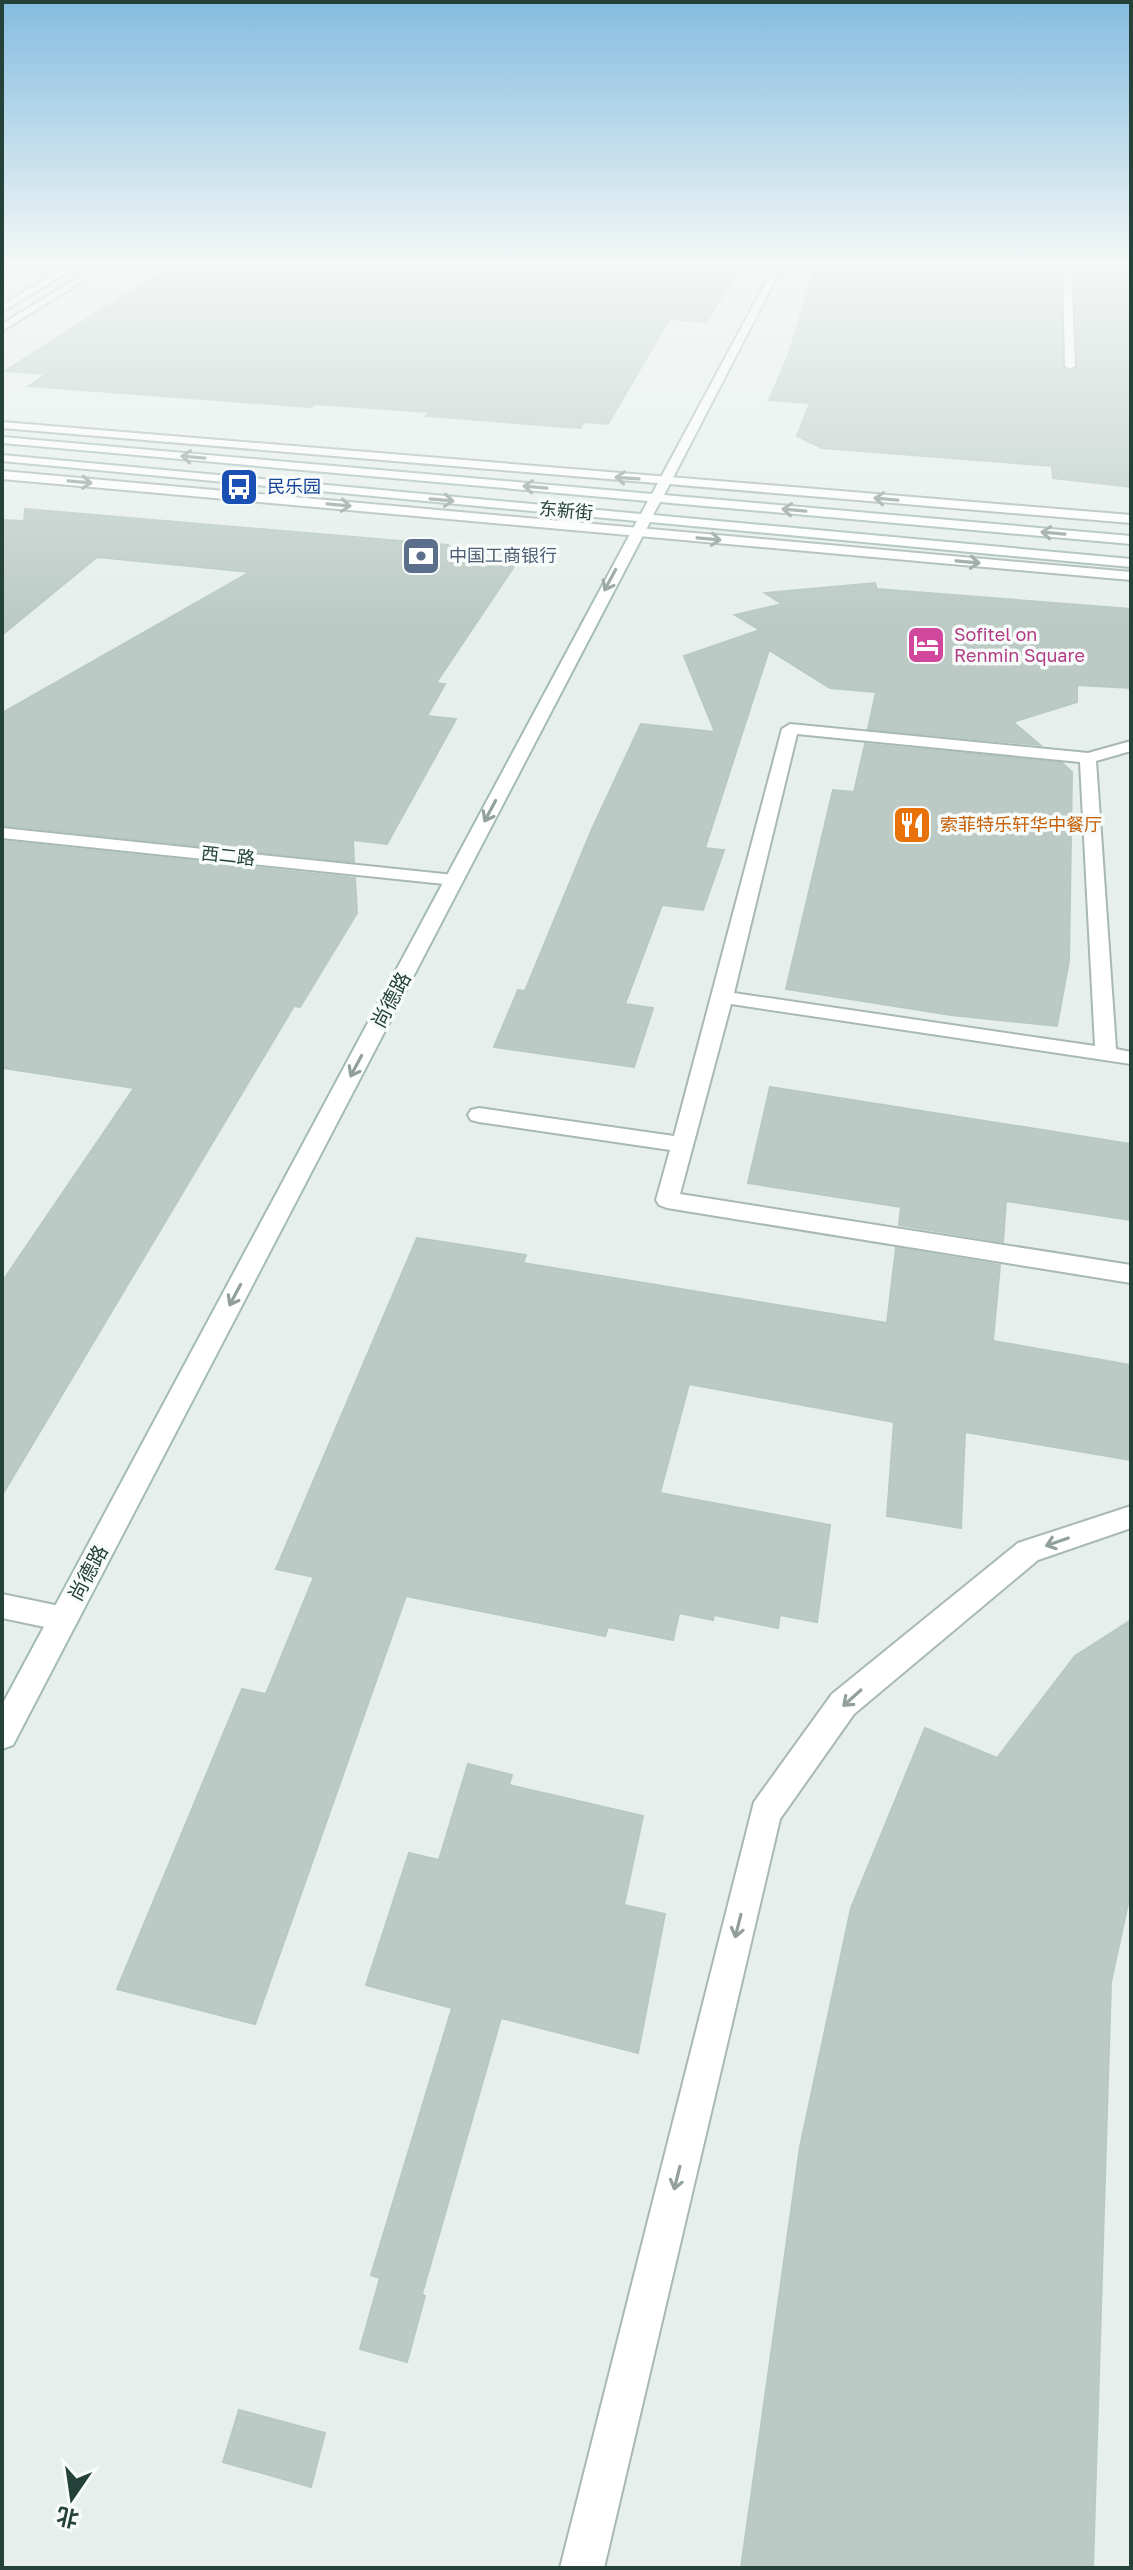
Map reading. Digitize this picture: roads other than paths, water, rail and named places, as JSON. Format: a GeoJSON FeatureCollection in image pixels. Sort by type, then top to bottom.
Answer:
{"type":"FeatureCollection","features":[{"type":"Feature","properties":{"kind":"street","name":"尚德路"},"geometry":{"type":"LineString","coordinates":[[2,1735],[715,385]]}},
{"type":"Feature","properties":{"kind":"street"},"geometry":{"type":"LineString","coordinates":[[2,425],[660,489],[1131,519]]}},
{"type":"Feature","properties":{"kind":"street","name":"东新街"},"geometry":{"type":"LineString","coordinates":[[2,440],[660,489],[1131,540]]}},
{"type":"Feature","properties":{"kind":"street","name":"东新街"},"geometry":{"type":"LineString","coordinates":[[2,458],[640,525],[1131,563]]}},
{"type":"Feature","properties":{"kind":"street"},"geometry":{"type":"LineString","coordinates":[[2,475],[640,525],[1131,576]]}},
{"type":"Feature","properties":{"kind":"street"},"geometry":{"type":"LineString","coordinates":[[1127,751],[1088,758],[790,729],[723,997],[667,1200],[1131,1274]]}},
{"type":"Feature","properties":{"kind":"street"},"geometry":{"type":"LineString","coordinates":[[1088,758],[1106,1054]]}},
{"type":"Feature","properties":{"kind":"street","name":"西二路"},"geometry":{"type":"LineString","coordinates":[[2,833],[454,880]]}},
{"type":"Feature","properties":{"kind":"street"},"geometry":{"type":"LineString","coordinates":[[723,997],[1131,1058]]}},
{"type":"Feature","properties":{"kind":"street"},"geometry":{"type":"LineString","coordinates":[[479,1115],[683,1145]]}},
{"type":"Feature","properties":{"kind":"street"},"geometry":{"type":"LineString","coordinates":[[582,2568],[765,1813],[843,1704],[1028,1551],[1131,1517]]}},
{"type":"Feature","properties":{"kind":"street"},"geometry":{"type":"LineString","coordinates":[[2,1606],[64,1618]]}},
{"type":"Feature","properties":{"kind":"place","name":"民乐园"},"geometry":{"type":"Point","coordinates":[239,487]}},
{"type":"Feature","properties":{"kind":"place","name":"中国工商银行"},"geometry":{"type":"Point","coordinates":[421,556]}},
{"type":"Feature","properties":{"kind":"place","name":"Sofitel on Renmin Square"},"geometry":{"type":"Point","coordinates":[926,645]}},
{"type":"Feature","properties":{"kind":"place","name":"索菲特乐轩华中餐厅"},"geometry":{"type":"Point","coordinates":[912,825]}}]}
